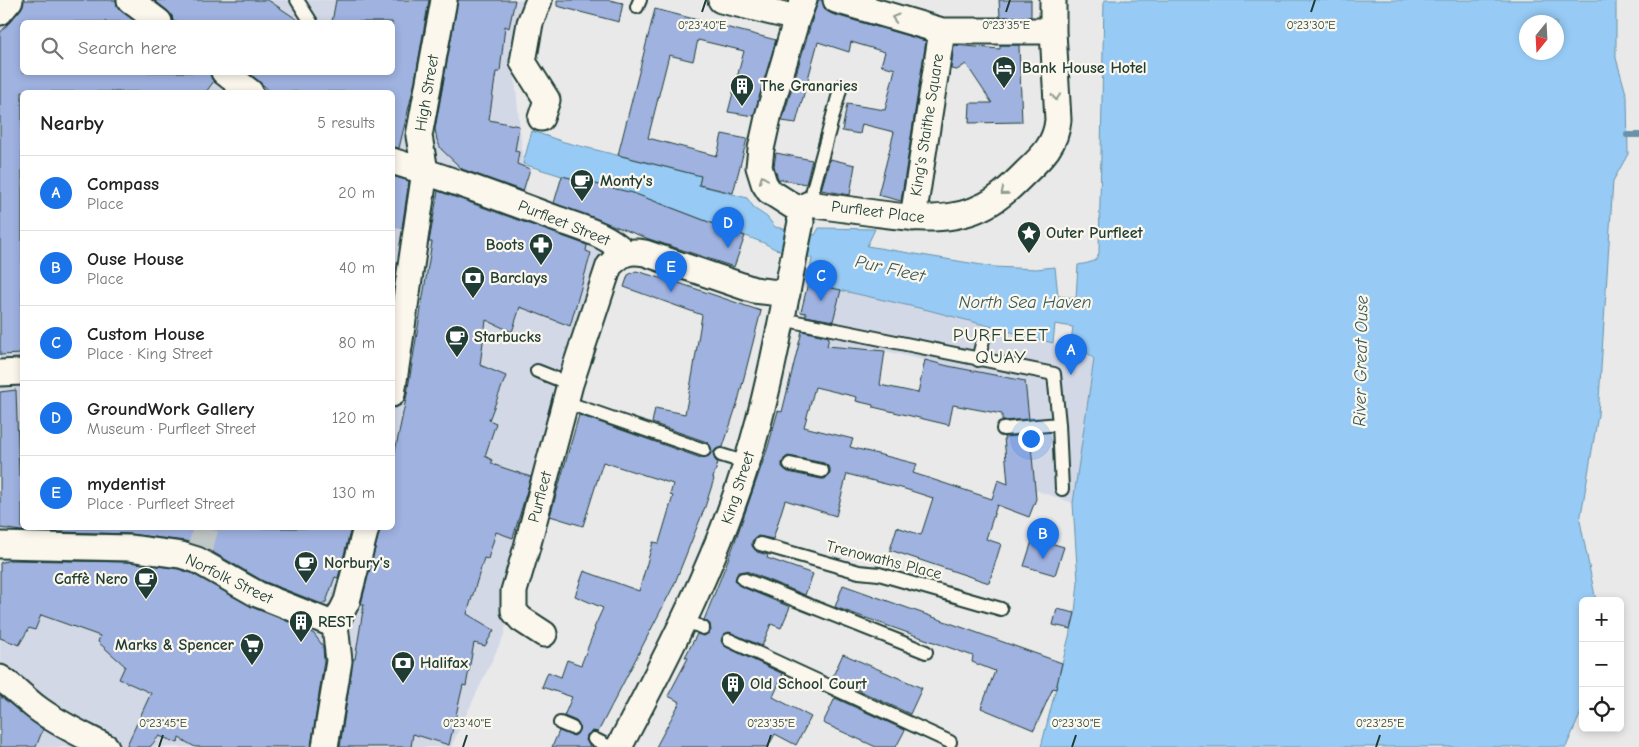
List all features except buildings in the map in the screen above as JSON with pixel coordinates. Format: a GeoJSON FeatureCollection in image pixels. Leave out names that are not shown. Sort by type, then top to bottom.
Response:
{"type":"FeatureCollection","features":[{"type":"Feature","properties":{"kind":"street"},"geometry":{"type":"LineString","coordinates":[[0,12],[10,0]]}},
{"type":"Feature","properties":{"kind":"street"},"geometry":{"type":"LineString","coordinates":[[130,0],[156,20]]}},
{"type":"Feature","properties":{"kind":"street","name":"High Street"},"geometry":{"type":"LineString","coordinates":[[395,374],[425,171],[419,136],[444,0]]}},
{"type":"Feature","properties":{"kind":"street"},"geometry":{"type":"LineString","coordinates":[[539,0],[530,23],[523,62],[549,107]]}},
{"type":"Feature","properties":{"kind":"street"},"geometry":{"type":"LineString","coordinates":[[721,0],[801,9]]}},
{"type":"Feature","properties":{"kind":"street"},"geometry":{"type":"LineString","coordinates":[[836,0],[942,31],[1053,31]]}},
{"type":"Feature","properties":{"kind":"street","name":"Purfleet Place"},"geometry":{"type":"LineString","coordinates":[[801,9],[769,113],[761,148],[759,167],[764,183],[769,191],[803,212],[912,218],[950,217],[986,205],[1007,190],[1040,159],[1051,145],[1057,133],[1053,0]]}},
{"type":"Feature","properties":{"kind":"street","name":"King's Staithe Square"},"geometry":{"type":"LineString","coordinates":[[912,218],[942,31]]}},
{"type":"Feature","properties":{"kind":"street"},"geometry":{"type":"LineString","coordinates":[[228,75],[247,90]]}},
{"type":"Feature","properties":{"kind":"street","name":"Purfleet Street"},"geometry":{"type":"LineString","coordinates":[[395,162],[425,171],[598,235],[616,243],[625,253],[633,251],[645,253],[754,290],[788,286]]}},
{"type":"Feature","properties":{"kind":"street","name":"King Street"},"geometry":{"type":"LineString","coordinates":[[619,747],[694,624],[712,568],[730,534],[754,458],[803,212]]}},
{"type":"Feature","properties":{"kind":"street","name":"Purfleet"},"geometry":{"type":"LineString","coordinates":[[544,634],[505,612],[528,547],[568,393],[609,266],[625,253]]}},
{"type":"Feature","properties":{"kind":"street"},"geometry":{"type":"LineString","coordinates":[[0,373],[20,372]]}},
{"type":"Feature","properties":{"kind":"street"},"geometry":{"type":"LineString","coordinates":[[326,747],[340,661],[335,625],[347,601],[365,530]]}},
{"type":"Feature","properties":{"kind":"street","name":"Norfolk Street"},"geometry":{"type":"LineString","coordinates":[[0,545],[130,548],[198,556],[257,594],[335,625]]}},
{"type":"Feature","properties":{"kind":"street"},"geometry":{"type":"LineString","coordinates":[[0,678],[38,709],[74,731],[106,747]]}},
{"type":"Feature","properties":{"kind":"lane"},"geometry":{"type":"LineString","coordinates":[[298,0],[310,20]]}},
{"type":"Feature","properties":{"kind":"lane"},"geometry":{"type":"LineString","coordinates":[[803,212],[841,86]]}},
{"type":"Feature","properties":{"kind":"lane"},"geometry":{"type":"LineString","coordinates":[[782,320],[1054,374],[1059,424],[1062,489]]}},
{"type":"Feature","properties":{"kind":"lane"},"geometry":{"type":"LineString","coordinates":[[978,360],[984,336]]}},
{"type":"Feature","properties":{"kind":"lane"},"geometry":{"type":"LineString","coordinates":[[537,371],[568,393],[704,450]]}},
{"type":"Feature","properties":{"kind":"lane"},"geometry":{"type":"LineString","coordinates":[[1003,429],[1059,424]]}},
{"type":"Feature","properties":{"kind":"lane"},"geometry":{"type":"LineString","coordinates":[[721,455],[754,458]]}},
{"type":"Feature","properties":{"kind":"lane"},"geometry":{"type":"LineString","coordinates":[[790,464],[822,471]]}},
{"type":"Feature","properties":{"kind":"lane","name":"Trenowaths Place"},"geometry":{"type":"LineString","coordinates":[[760,544],[860,572],[878,574],[1001,609]]}},
{"type":"Feature","properties":{"kind":"lane"},"geometry":{"type":"LineString","coordinates":[[743,579],[926,652]]}},
{"type":"Feature","properties":{"kind":"lane"},"geometry":{"type":"LineString","coordinates":[[729,640],[950,742]]}},
{"type":"Feature","properties":{"kind":"lane"},"geometry":{"type":"LineString","coordinates":[[594,739],[610,747]]}},
{"type":"Feature","properties":{"kind":"shaded area"},"geometry":{"type":"Polygon","coordinates":[[[0,0],[548,0],[515,78],[527,201],[604,245],[605,259],[525,537],[504,635],[451,747],[0,747],[0,0]]]}},
{"type":"Feature","properties":{"kind":"shaded area","name":"PURFLEET QUAY"},"geometry":{"type":"Polygon","coordinates":[[[841,290],[928,310],[1053,343],[1092,356],[1094,359],[1073,503],[1035,490],[1025,381],[885,351],[838,347],[800,338],[801,312],[833,319],[841,290]]]}},
{"type":"Feature","properties":{"kind":"water"},"geometry":{"type":"Polygon","coordinates":[[[1104,0],[1616,0],[1616,58],[1627,97],[1628,154],[1613,181],[1598,415],[1580,521],[1595,597],[1579,597],[1579,717],[1566,747],[1041,747],[1075,613],[1078,582],[1073,503],[1094,359],[1089,354],[1070,349],[1073,327],[1055,324],[1053,343],[928,310],[808,283],[812,258],[775,249],[764,243],[633,193],[562,176],[523,164],[532,131],[564,142],[701,176],[699,185],[747,198],[755,209],[767,217],[775,227],[815,235],[819,228],[875,229],[867,246],[994,267],[1036,269],[1055,267],[1058,296],[1076,298],[1078,265],[1094,261],[1098,256],[1104,0]]]}},
{"type":"Feature","properties":{"kind":"waterway"},"geometry":{"type":"LineString","coordinates":[[1627,135],[1639,135]]}},
{"type":"Feature","properties":{"kind":"tunnel"},"geometry":{"type":"LineString","coordinates":[[199,552],[205,530]]}},
{"type":"Feature","properties":{"kind":"place","name":"Bank House Hotel"},"geometry":{"type":"Point","coordinates":[1004,89]}},
{"type":"Feature","properties":{"kind":"place","name":"The Granaries"},"geometry":{"type":"Point","coordinates":[742,107]}},
{"type":"Feature","properties":{"kind":"place","name":"Monty's"},"geometry":{"type":"Point","coordinates":[582,202]}},
{"type":"Feature","properties":{"kind":"place","name":"GroundWork Gallery"},"geometry":{"type":"Point","coordinates":[728,248]}},
{"type":"Feature","properties":{"kind":"place","name":"Outer Purfleet"},"geometry":{"type":"Point","coordinates":[1029,254]}},
{"type":"Feature","properties":{"kind":"place","name":"Boots"},"geometry":{"type":"Point","coordinates":[541,266]}},
{"type":"Feature","properties":{"kind":"place","name":"mydentist"},"geometry":{"type":"Point","coordinates":[671,292]}},
{"type":"Feature","properties":{"kind":"place","name":"Barclays"},"geometry":{"type":"Point","coordinates":[473,299]}},
{"type":"Feature","properties":{"kind":"place","name":"Custom House"},"geometry":{"type":"Point","coordinates":[821,301]}},
{"type":"Feature","properties":{"kind":"place","name":"Starbucks"},"geometry":{"type":"Point","coordinates":[457,358]}},
{"type":"Feature","properties":{"kind":"place","name":"Compass"},"geometry":{"type":"Point","coordinates":[1071,375]}},
{"type":"Feature","properties":{"kind":"place","name":"Ouse House"},"geometry":{"type":"Point","coordinates":[1043,559]}},
{"type":"Feature","properties":{"kind":"place","name":"Norbury's"},"geometry":{"type":"Point","coordinates":[306,584]}},
{"type":"Feature","properties":{"kind":"place","name":"Caffè Nero"},"geometry":{"type":"Point","coordinates":[146,600]}},
{"type":"Feature","properties":{"kind":"place","name":"REST"},"geometry":{"type":"Point","coordinates":[301,643]}},
{"type":"Feature","properties":{"kind":"place","name":"Marks & Spencer"},"geometry":{"type":"Point","coordinates":[252,666]}},
{"type":"Feature","properties":{"kind":"place","name":"Halifax"},"geometry":{"type":"Point","coordinates":[403,684]}},
{"type":"Feature","properties":{"kind":"place","name":"Old School Court"},"geometry":{"type":"Point","coordinates":[733,705]}},
{"type":"Feature","properties":{"kind":"district","name":"PURFLEET QUAY"},"geometry":{"type":"Point","coordinates":[1001,346]}},
{"type":"Feature","properties":{"kind":"water label","name":"Pur Fleet"},"geometry":{"type":"Point","coordinates":[890,269]}},
{"type":"Feature","properties":{"kind":"water label","name":"North Sea Haven"},"geometry":{"type":"Point","coordinates":[1025,302]}},
{"type":"Feature","properties":{"kind":"water label","name":"River Great Ouse"},"geometry":{"type":"Point","coordinates":[1361,361]}}]}
